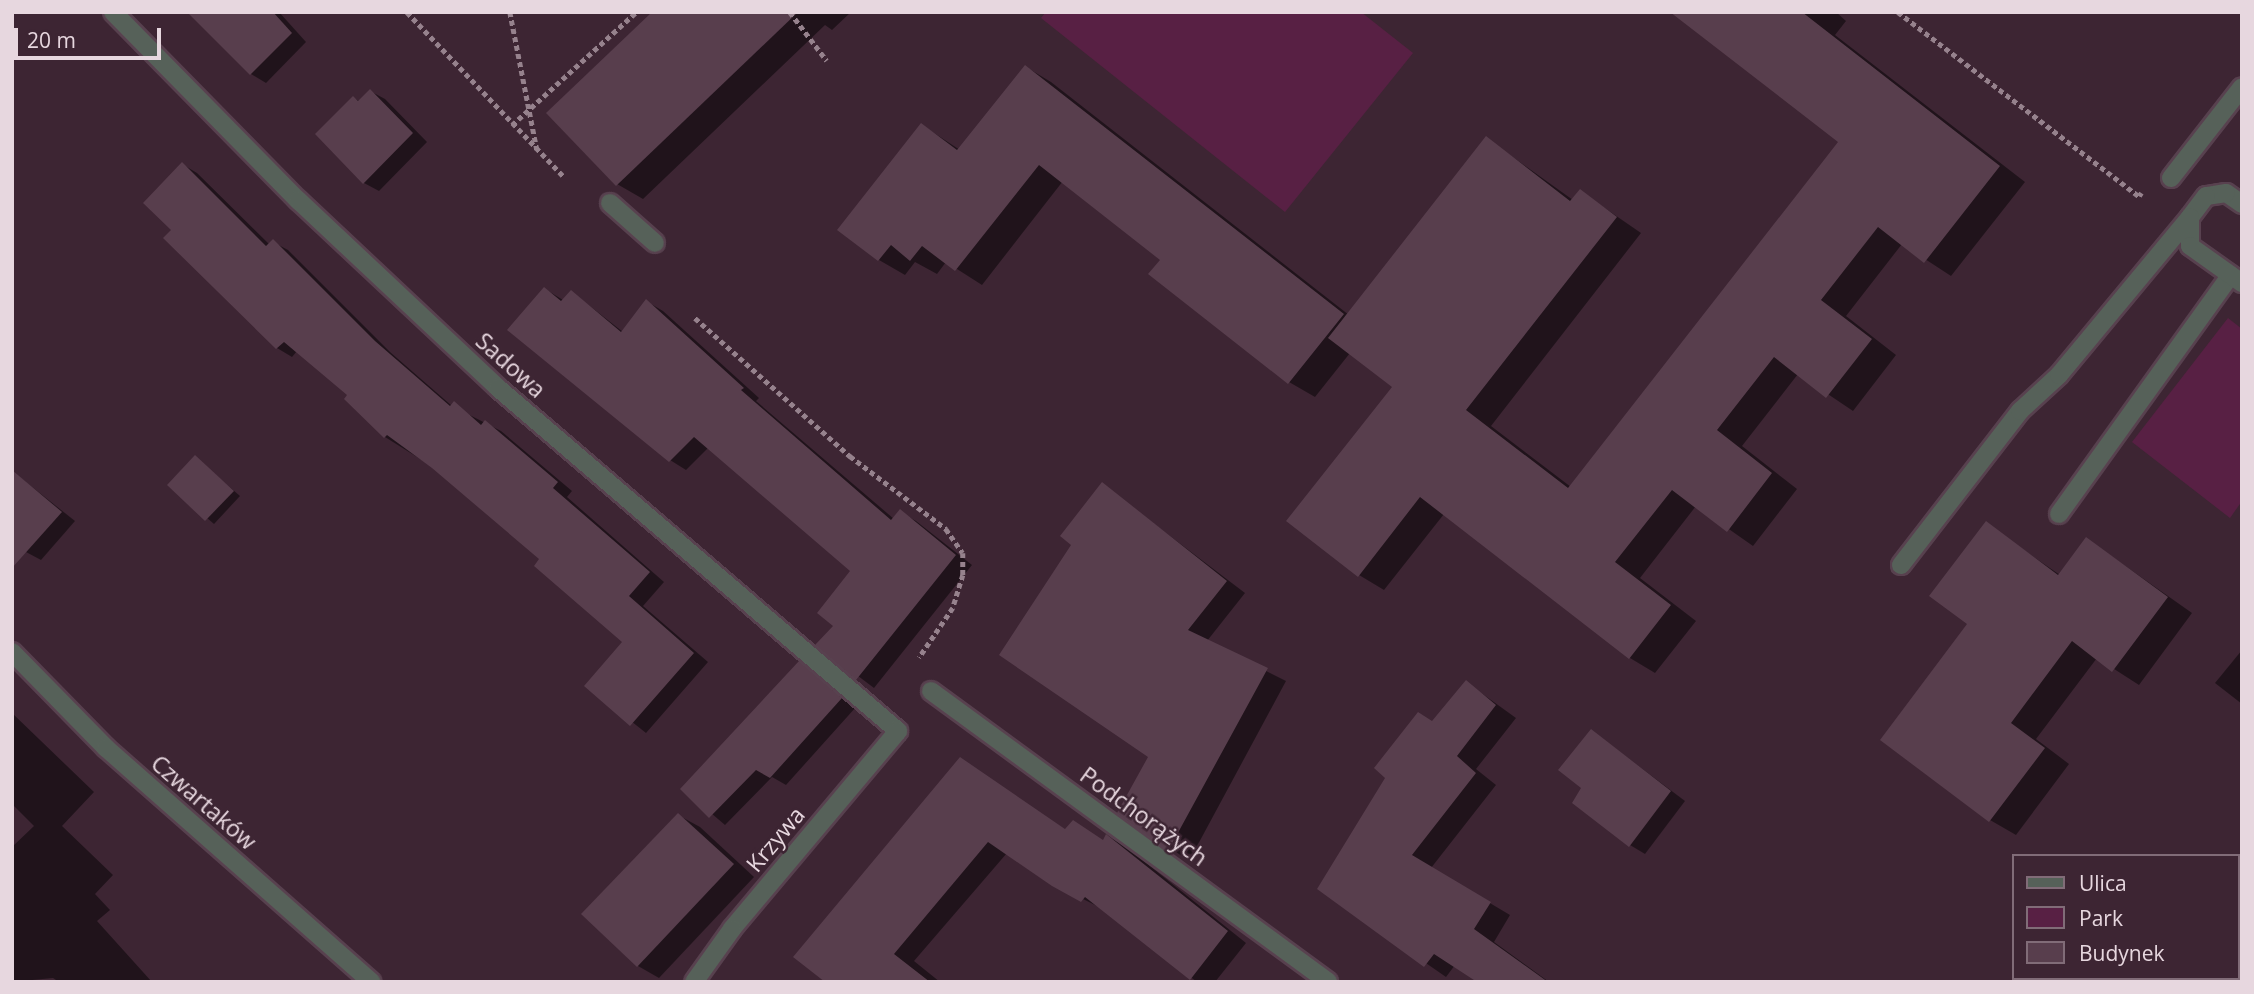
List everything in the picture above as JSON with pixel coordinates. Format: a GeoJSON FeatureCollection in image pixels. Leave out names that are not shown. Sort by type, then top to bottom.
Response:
{"type":"FeatureCollection","features":[{"type":"Feature","properties":{"kind":"street","name":"Sadowa"},"geometry":{"type":"LineString","coordinates":[[113,12],[298,200],[498,388],[898,731]]}},
{"type":"Feature","properties":{"kind":"street"},"geometry":{"type":"LineString","coordinates":[[2171,178],[2242,87]]}},
{"type":"Feature","properties":{"kind":"street"},"geometry":{"type":"LineString","coordinates":[[1901,565],[2020,411],[2059,375],[2206,196],[2226,193],[2242,204]]}},
{"type":"Feature","properties":{"kind":"street"},"geometry":{"type":"LineString","coordinates":[[610,203],[655,243]]}},
{"type":"Feature","properties":{"kind":"street"},"geometry":{"type":"LineString","coordinates":[[2059,514],[2236,279],[2190,246],[2190,216]]}},
{"type":"Feature","properties":{"kind":"street","name":"Czwartaków"},"geometry":{"type":"LineString","coordinates":[[12,652],[106,748],[371,982]]}},
{"type":"Feature","properties":{"kind":"street","name":"Podchorążych"},"geometry":{"type":"LineString","coordinates":[[931,691],[1328,982]]}},
{"type":"Feature","properties":{"kind":"street","name":"Krzywa"},"geometry":{"type":"LineString","coordinates":[[694,982],[898,731]]}},
{"type":"Feature","properties":{"kind":"path"},"geometry":{"type":"LineString","coordinates":[[407,12],[512,125],[565,177]]}},
{"type":"Feature","properties":{"kind":"path"},"geometry":{"type":"LineString","coordinates":[[510,12],[537,150]]}},
{"type":"Feature","properties":{"kind":"path"},"geometry":{"type":"LineString","coordinates":[[512,125],[636,12]]}},
{"type":"Feature","properties":{"kind":"path"},"geometry":{"type":"LineString","coordinates":[[790,12],[827,61]]}},
{"type":"Feature","properties":{"kind":"path"},"geometry":{"type":"LineString","coordinates":[[1898,12],[2139,196],[2146,187]]}},
{"type":"Feature","properties":{"kind":"path"},"geometry":{"type":"LineString","coordinates":[[695,318],[850,456],[946,529],[963,553],[963,575],[953,608],[915,664]]}},
{"type":"Feature","properties":{"kind":"green space"},"geometry":{"type":"Polygon","coordinates":[[[1046,12],[1361,12],[1413,53],[1285,212],[1041,18],[1046,12]]]}},
{"type":"Feature","properties":{"kind":"green space"},"geometry":{"type":"Polygon","coordinates":[[[2228,318],[2242,329],[2242,501],[2230,518],[2132,442],[2228,318]]]}},
{"type":"Feature","properties":{"kind":"building"},"geometry":{"type":"Polygon","coordinates":[[[187,12],[273,12],[292,33],[250,75],[187,12]]]}},
{"type":"Feature","properties":{"kind":"building"},"geometry":{"type":"Polygon","coordinates":[[[652,12],[798,12],[616,186],[546,113],[652,12]]]}},
{"type":"Feature","properties":{"kind":"building"},"geometry":{"type":"Polygon","coordinates":[[[1670,12],[1802,12],[2000,166],[1924,263],[1878,227],[1821,300],[1872,339],[1826,398],[1774,357],[1717,430],[1772,473],[1727,532],[1672,490],[1615,562],[1671,605],[1629,659],[1420,497],[1358,577],[1286,521],[1392,387],[1328,338],[1486,136],[1570,201],[1580,189],[1617,217],[1466,410],[1568,488],[1838,142],[1670,12]]]}},
{"type":"Feature","properties":{"kind":"building"},"geometry":{"type":"Polygon","coordinates":[[[1025,65],[1344,314],[1288,384],[1148,274],[1160,260],[1039,165],[955,271],[922,246],[910,261],[891,245],[878,261],[837,230],[921,123],[957,150],[1025,65]]]}},
{"type":"Feature","properties":{"kind":"building"},"geometry":{"type":"Polygon","coordinates":[[[370,89],[413,133],[363,184],[315,134],[353,96],[358,101],[370,89]]]}},
{"type":"Feature","properties":{"kind":"building"},"geometry":{"type":"Polygon","coordinates":[[[182,162],[266,246],[273,239],[375,341],[450,406],[454,401],[481,425],[485,420],[558,482],[553,488],[650,572],[629,596],[694,653],[630,726],[584,686],[622,642],[534,566],[539,559],[432,468],[387,435],[384,438],[344,399],[347,395],[284,342],[276,349],[163,238],[171,230],[143,203],[182,162]]]}},
{"type":"Feature","properties":{"kind":"building"},"geometry":{"type":"Polygon","coordinates":[[[544,287],[561,301],[571,290],[621,332],[646,299],[744,388],[741,390],[891,520],[900,509],[956,555],[856,680],[815,645],[833,626],[817,613],[850,571],[694,437],[669,462],[507,330],[544,287]]]}},
{"type":"Feature","properties":{"kind":"building"},"geometry":{"type":"Polygon","coordinates":[[[195,455],[234,491],[205,521],[167,485],[195,455]]]}},
{"type":"Feature","properties":{"kind":"building"},"geometry":{"type":"Polygon","coordinates":[[[12,470],[62,512],[12,568],[12,470]]]}},
{"type":"Feature","properties":{"kind":"building"},"geometry":{"type":"Polygon","coordinates":[[[1102,482],[1227,581],[1188,630],[1268,668],[1168,851],[1117,813],[1148,757],[999,655],[1071,545],[1060,536],[1102,482]]]}},
{"type":"Feature","properties":{"kind":"building"},"geometry":{"type":"Polygon","coordinates":[[[1986,521],[2058,575],[2086,537],[2168,597],[2112,672],[2072,641],[2011,723],[2045,748],[1989,822],[1880,740],[1967,624],[1929,596],[1986,521]]]}},
{"type":"Feature","properties":{"kind":"building"},"geometry":{"type":"Polygon","coordinates":[[[799,661],[842,698],[770,778],[756,770],[709,818],[680,789],[799,661]]]}},
{"type":"Feature","properties":{"kind":"building"},"geometry":{"type":"Polygon","coordinates":[[[1466,680],[1496,705],[1457,756],[1476,773],[1412,855],[1491,902],[1474,929],[1548,982],[1477,982],[1434,954],[1424,967],[1317,889],[1385,778],[1374,768],[1418,712],[1432,721],[1466,680]]]}},
{"type":"Feature","properties":{"kind":"building"},"geometry":{"type":"Polygon","coordinates":[[[1591,729],[1671,791],[1629,847],[1572,803],[1581,788],[1558,770],[1591,729]]]}},
{"type":"Feature","properties":{"kind":"building"},"geometry":{"type":"Polygon","coordinates":[[[960,757],[1065,829],[1073,820],[1103,840],[1106,834],[1228,931],[1190,980],[1085,897],[1081,902],[1052,886],[988,842],[894,954],[930,982],[825,982],[793,957],[960,757]]]}},
{"type":"Feature","properties":{"kind":"building"},"geometry":{"type":"Polygon","coordinates":[[[678,813],[734,864],[637,967],[581,914],[678,813]]]}}]}
